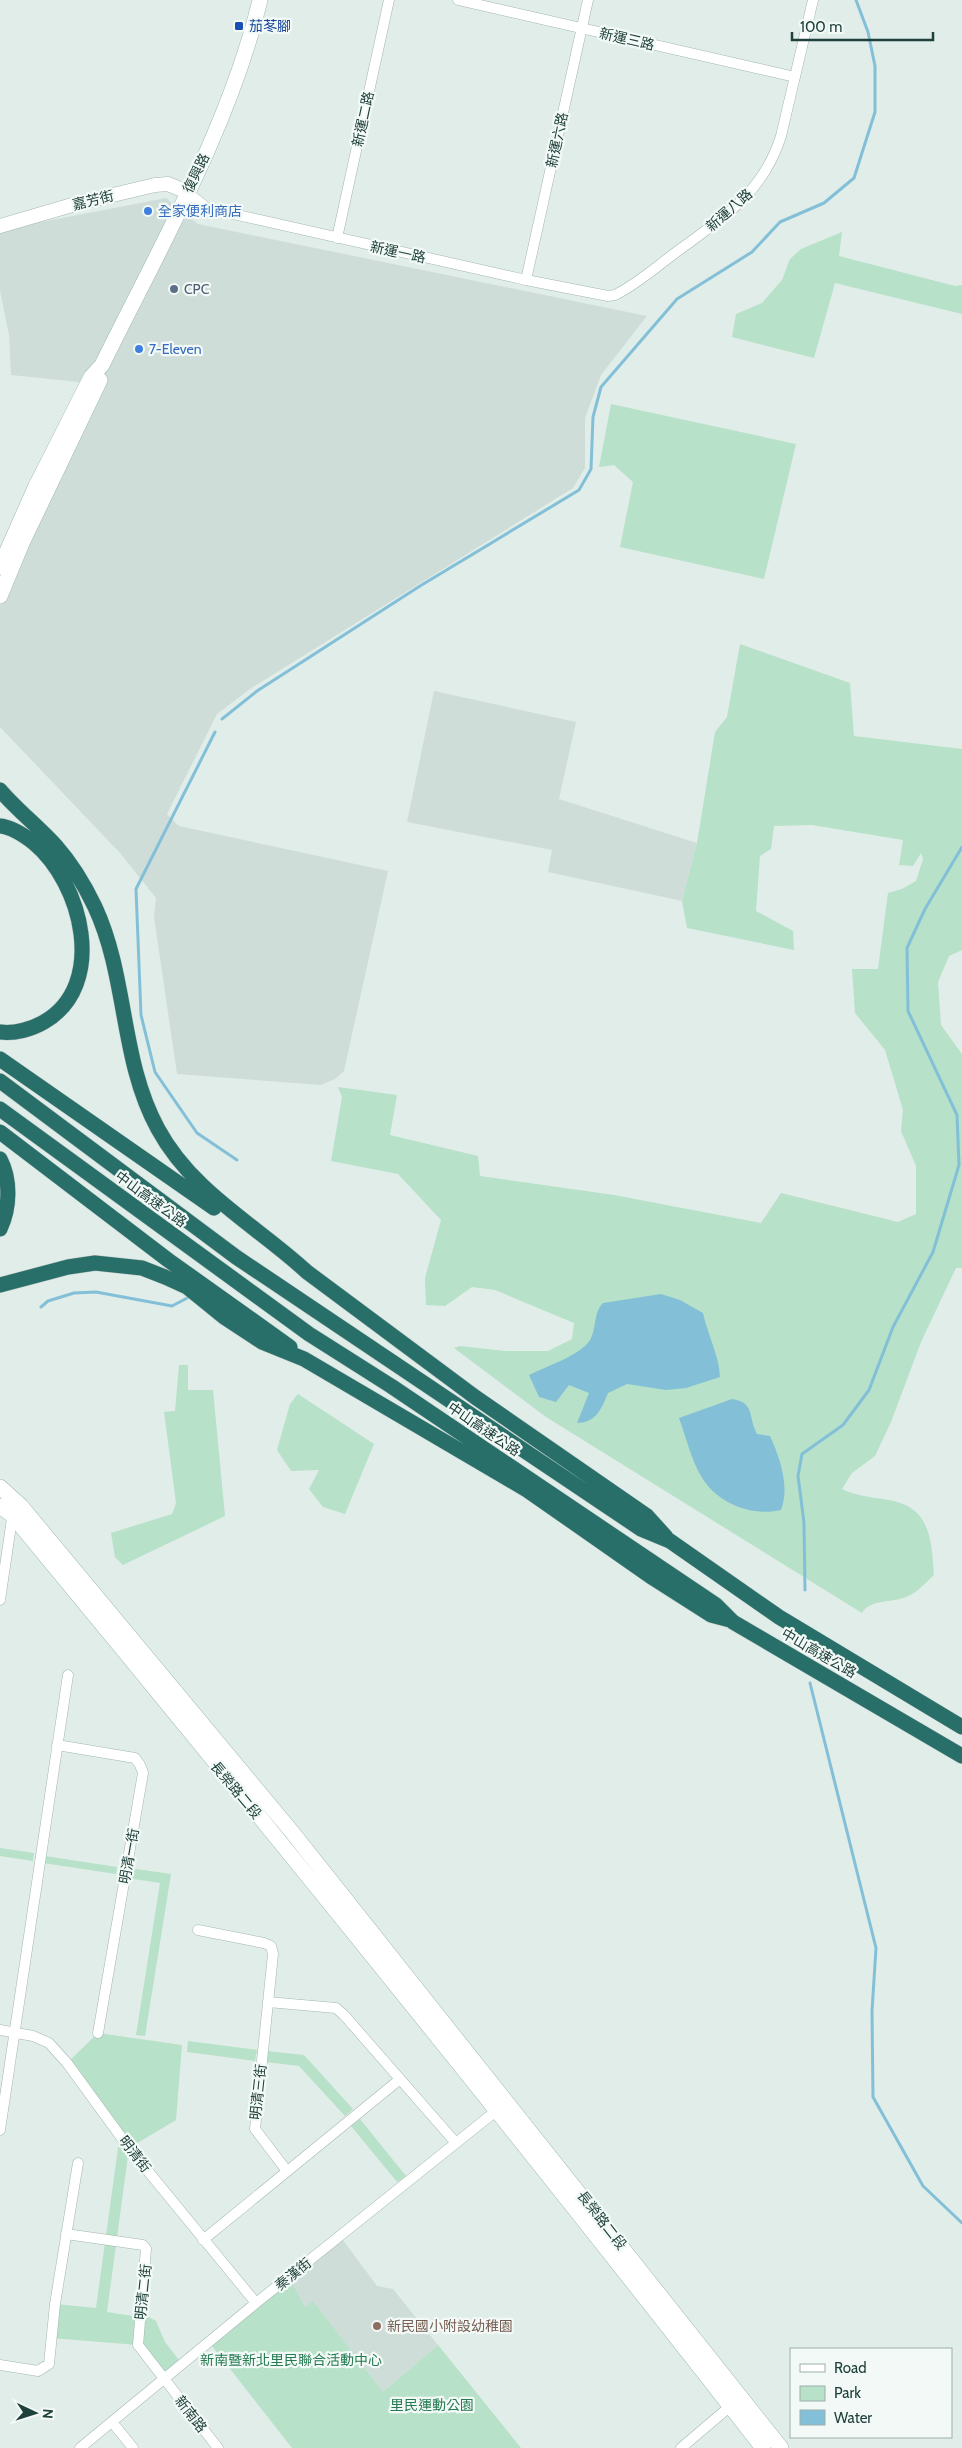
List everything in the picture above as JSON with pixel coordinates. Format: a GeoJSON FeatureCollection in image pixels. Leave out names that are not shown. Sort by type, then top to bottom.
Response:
{"type":"FeatureCollection","features":[{"type":"Feature","properties":{"kind":"highway"},"geometry":{"type":"LineString","coordinates":[[0,790],[57,847],[78,876],[95,907],[112,958],[137,1078],[158,1130],[194,1178],[221,1204],[307,1272],[475,1397],[647,1516],[670,1541]]}},
{"type":"Feature","properties":{"kind":"highway"},"geometry":{"type":"LineString","coordinates":[[0,826],[25,837],[44,852],[58,870],[71,894],[79,922],[83,950],[80,973],[71,996],[56,1015],[33,1029],[0,1032]]}},
{"type":"Feature","properties":{"kind":"highway"},"geometry":{"type":"LineString","coordinates":[[0,1058],[163,1170],[291,1265],[307,1272]]}},
{"type":"Feature","properties":{"kind":"highway","name":"中山高速公路"},"geometry":{"type":"LineString","coordinates":[[0,1081],[236,1257],[641,1529],[670,1541],[779,1617],[962,1726]]}},
{"type":"Feature","properties":{"kind":"highway","name":"中山高速公路"},"geometry":{"type":"LineString","coordinates":[[0,1109],[309,1334],[577,1510],[716,1605],[733,1622],[962,1756]]}},
{"type":"Feature","properties":{"kind":"highway"},"geometry":{"type":"LineString","coordinates":[[0,1132],[62,1181],[304,1359]]}},
{"type":"Feature","properties":{"kind":"highway"},"geometry":{"type":"LineString","coordinates":[[0,1159],[7,1181],[8,1202],[0,1229]]}},
{"type":"Feature","properties":{"kind":"highway"},"geometry":{"type":"LineString","coordinates":[[0,1285],[68,1267],[96,1263],[142,1268],[187,1287],[224,1317],[262,1342],[304,1359],[527,1490],[653,1578],[711,1615],[733,1622]]}},
{"type":"Feature","properties":{"kind":"main road","name":"復興路"},"geometry":{"type":"LineString","coordinates":[[0,567],[52,454],[91,376],[102,365],[218,126],[249,39],[260,0]]}},
{"type":"Feature","properties":{"kind":"main road","name":"復興路"},"geometry":{"type":"LineString","coordinates":[[0,596],[22,543],[100,382],[102,365]]}},
{"type":"Feature","properties":{"kind":"main road","name":"長榮路二段"},"geometry":{"type":"LineString","coordinates":[[0,1488],[14,1500],[92,1602],[171,1699],[307,1877],[415,1997]]}},
{"type":"Feature","properties":{"kind":"main road","name":"長榮路二段"},"geometry":{"type":"LineString","coordinates":[[6,1511],[92,1602]]}},
{"type":"Feature","properties":{"kind":"main road","name":"長榮路二段"},"geometry":{"type":"LineString","coordinates":[[171,1699],[319,1865],[415,1997],[502,2106],[578,2210],[736,2402],[781,2448]]}},
{"type":"Feature","properties":{"kind":"main road"},"geometry":{"type":"LineString","coordinates":[[307,1877],[319,1865]]}},
{"type":"Feature","properties":{"kind":"main road","name":"長榮路二段"},"geometry":{"type":"LineString","coordinates":[[736,2402],[763,2448]]}},
{"type":"Feature","properties":{"kind":"street","name":"新運二路"},"geometry":{"type":"LineString","coordinates":[[337,238],[389,0]]}},
{"type":"Feature","properties":{"kind":"street","name":"新運三路"},"geometry":{"type":"LineString","coordinates":[[458,0],[489,4],[581,28],[796,77]]}},
{"type":"Feature","properties":{"kind":"street","name":"新運六路"},"geometry":{"type":"LineString","coordinates":[[526,280],[588,0]]}},
{"type":"Feature","properties":{"kind":"street","name":"新運八路"},"geometry":{"type":"LineString","coordinates":[[616,295],[730,213],[753,190],[777,151],[813,0]]}},
{"type":"Feature","properties":{"kind":"street","name":"嘉芳街"},"geometry":{"type":"LineString","coordinates":[[0,226],[79,203],[156,185],[168,184],[187,192]]}},
{"type":"Feature","properties":{"kind":"street","name":"新運一路"},"geometry":{"type":"LineString","coordinates":[[187,192],[207,208],[526,280],[608,296],[616,295]]}},
{"type":"Feature","properties":{"kind":"street"},"geometry":{"type":"LineString","coordinates":[[0,1600],[6,1511],[14,1500]]}},
{"type":"Feature","properties":{"kind":"street"},"geometry":{"type":"LineString","coordinates":[[0,2130],[68,1675]]}},
{"type":"Feature","properties":{"kind":"street","name":"明清一街"},"geometry":{"type":"LineString","coordinates":[[57,1745],[135,1758],[143,1773],[98,2032]]}},
{"type":"Feature","properties":{"kind":"street","name":"明清三街"},"geometry":{"type":"LineString","coordinates":[[198,1930],[264,1942],[271,1946],[274,1954],[255,2130],[287,2171]]}},
{"type":"Feature","properties":{"kind":"street"},"geometry":{"type":"LineString","coordinates":[[268,2002],[336,2008],[456,2143]]}},
{"type":"Feature","properties":{"kind":"street","name":"明清街"},"geometry":{"type":"LineString","coordinates":[[0,2030],[33,2036],[49,2043],[67,2063],[129,2148],[256,2303]]}},
{"type":"Feature","properties":{"kind":"street"},"geometry":{"type":"LineString","coordinates":[[203,2240],[399,2080]]}},
{"type":"Feature","properties":{"kind":"street","name":"秦漢街"},"geometry":{"type":"LineString","coordinates":[[80,2448],[256,2303],[502,2106]]}},
{"type":"Feature","properties":{"kind":"street"},"geometry":{"type":"LineString","coordinates":[[0,2365],[38,2371],[49,2364],[66,2234],[78,2163]]}},
{"type":"Feature","properties":{"kind":"street","name":"明清二街"},"geometry":{"type":"LineString","coordinates":[[66,2234],[143,2245],[146,2249],[138,2345],[164,2380]]}},
{"type":"Feature","properties":{"kind":"street","name":"新南路"},"geometry":{"type":"LineString","coordinates":[[164,2380],[218,2448]]}},
{"type":"Feature","properties":{"kind":"street"},"geometry":{"type":"LineString","coordinates":[[681,2448],[736,2402]]}},
{"type":"Feature","properties":{"kind":"street"},"geometry":{"type":"LineString","coordinates":[[112,2422],[133,2448]]}},
{"type":"Feature","properties":{"kind":"shaded area"},"geometry":{"type":"Polygon","coordinates":[[[166,198],[198,224],[647,316],[601,375],[585,418],[585,468],[573,488],[250,689],[217,714],[167,814],[179,826],[388,871],[344,1071],[335,1079],[321,1085],[177,1074],[154,917],[156,898],[120,853],[0,727],[0,579],[88,383],[11,375],[9,335],[0,291],[0,230],[166,198]]]}},
{"type":"Feature","properties":{"kind":"shaded area"},"geometry":{"type":"Polygon","coordinates":[[[434,691],[576,722],[559,799],[697,843],[682,901],[548,872],[552,850],[407,822],[434,691]]]}},
{"type":"Feature","properties":{"kind":"shaded area","name":"新民國小附設幼稚園"},"geometry":{"type":"Polygon","coordinates":[[[340,2236],[377,2286],[393,2289],[438,2345],[383,2392],[313,2302],[305,2307],[289,2277],[340,2236]]]}},
{"type":"Feature","properties":{"kind":"green space"},"geometry":{"type":"Polygon","coordinates":[[[842,232],[839,256],[955,286],[962,285],[962,314],[835,283],[814,358],[732,337],[736,314],[762,303],[782,280],[790,259],[801,249],[842,232]]]}},
{"type":"Feature","properties":{"kind":"green space"},"geometry":{"type":"Polygon","coordinates":[[[611,404],[796,444],[764,579],[620,547],[633,482],[614,465],[599,467],[611,404]]]}},
{"type":"Feature","properties":{"kind":"green space"},"geometry":{"type":"Polygon","coordinates":[[[740,644],[850,683],[854,736],[962,749],[962,950],[949,956],[938,982],[941,1025],[962,1054],[962,1268],[956,1268],[921,1342],[891,1422],[875,1456],[852,1473],[842,1489],[858,1495],[896,1502],[913,1509],[920,1516],[929,1534],[934,1575],[914,1593],[900,1599],[870,1605],[862,1613],[546,1417],[454,1348],[460,1346],[505,1351],[548,1351],[572,1339],[574,1323],[495,1290],[472,1287],[445,1306],[426,1305],[425,1278],[441,1220],[398,1174],[331,1161],[342,1097],[338,1087],[397,1095],[390,1135],[478,1156],[480,1176],[614,1195],[761,1223],[781,1193],[898,1222],[916,1214],[916,1166],[901,1131],[903,1110],[885,1050],[855,1013],[852,969],[878,969],[888,893],[902,889],[916,881],[923,859],[921,853],[913,866],[899,865],[903,840],[812,825],[774,826],[771,849],[760,856],[756,911],[793,931],[794,950],[687,928],[682,901],[697,843],[715,732],[727,717],[740,644]]]}},
{"type":"Feature","properties":{"kind":"green space"},"geometry":{"type":"Polygon","coordinates":[[[179,1365],[188,1365],[188,1390],[213,1390],[225,1516],[123,1565],[115,1557],[111,1533],[172,1514],[176,1503],[164,1412],[175,1411],[179,1365]]]}},
{"type":"Feature","properties":{"kind":"green space"},"geometry":{"type":"Polygon","coordinates":[[[298,1394],[374,1444],[345,1514],[323,1507],[309,1489],[319,1470],[291,1471],[277,1450],[290,1404],[298,1394]]]}},
{"type":"Feature","properties":{"kind":"green space"},"geometry":{"type":"Polygon","coordinates":[[[0,1848],[34,1853],[33,1861],[0,1856],[0,1848]]]}},
{"type":"Feature","properties":{"kind":"green space"},"geometry":{"type":"Polygon","coordinates":[[[45,1856],[117,1867],[116,1874],[43,1863],[45,1856]]]}},
{"type":"Feature","properties":{"kind":"green space"},"geometry":{"type":"Polygon","coordinates":[[[129,1868],[171,1874],[145,2036],[136,2035],[160,1883],[127,1878],[129,1868]]]}},
{"type":"Feature","properties":{"kind":"green space"},"geometry":{"type":"Polygon","coordinates":[[[98,2033],[182,2045],[176,2120],[129,2148],[107,2312],[139,2317],[140,2312],[156,2321],[165,2342],[182,2364],[164,2380],[138,2345],[51,2338],[55,2304],[96,2308],[120,2134],[67,2063],[98,2033]]]}},
{"type":"Feature","properties":{"kind":"green space"},"geometry":{"type":"Polygon","coordinates":[[[188,2041],[257,2050],[255,2061],[187,2052],[188,2041]]]}},
{"type":"Feature","properties":{"kind":"green space"},"geometry":{"type":"Polygon","coordinates":[[[266,2051],[304,2055],[353,2109],[345,2116],[299,2066],[265,2062],[266,2051]]]}},
{"type":"Feature","properties":{"kind":"green space"},"geometry":{"type":"Polygon","coordinates":[[[360,2119],[406,2176],[397,2182],[351,2126],[360,2119]]]}},
{"type":"Feature","properties":{"kind":"green space"},"geometry":{"type":"Polygon","coordinates":[[[289,2277],[305,2307],[313,2301],[383,2392],[438,2345],[521,2448],[292,2448],[209,2342],[289,2277]]]}},
{"type":"Feature","properties":{"kind":"water"},"geometry":{"type":"Polygon","coordinates":[[[661,1294],[680,1300],[703,1313],[718,1361],[720,1377],[686,1388],[666,1390],[627,1384],[608,1393],[594,1417],[577,1423],[589,1393],[569,1385],[556,1402],[539,1397],[529,1375],[579,1351],[590,1340],[598,1311],[603,1303],[661,1294]]]}},
{"type":"Feature","properties":{"kind":"water"},"geometry":{"type":"Polygon","coordinates":[[[732,1399],[744,1403],[748,1407],[757,1434],[770,1436],[783,1473],[784,1501],[781,1510],[770,1512],[758,1511],[736,1506],[725,1500],[708,1486],[694,1462],[679,1418],[732,1399]]]}},
{"type":"Feature","properties":{"kind":"waterway"},"geometry":{"type":"LineString","coordinates":[[222,719],[257,691],[420,586],[579,490],[591,469],[593,417],[601,387],[677,299],[752,252],[780,222],[824,203],[854,178],[875,112],[875,66],[868,32],[856,0]]}},
{"type":"Feature","properties":{"kind":"waterway"},"geometry":{"type":"LineString","coordinates":[[215,732],[136,889],[141,1015],[155,1072],[197,1133],[237,1160]]}},
{"type":"Feature","properties":{"kind":"waterway"},"geometry":{"type":"LineString","coordinates":[[805,1590],[804,1523],[798,1476],[802,1454],[843,1425],[869,1390],[893,1327],[933,1252],[959,1165],[957,1115],[908,1011],[907,948],[925,909],[962,847]]}},
{"type":"Feature","properties":{"kind":"waterway"},"geometry":{"type":"LineString","coordinates":[[41,1307],[48,1301],[74,1293],[96,1292],[172,1306],[191,1296]]}},
{"type":"Feature","properties":{"kind":"waterway"},"geometry":{"type":"LineString","coordinates":[[810,1683],[876,1948],[872,2011],[873,2097],[923,2186],[962,2223]]}},
{"type":"Feature","properties":{"kind":"place","name":"茄苳腳"},"geometry":{"type":"Point","coordinates":[239,26]}},
{"type":"Feature","properties":{"kind":"place","name":"全家便利商店"},"geometry":{"type":"Point","coordinates":[148,211]}},
{"type":"Feature","properties":{"kind":"place","name":"CPC"},"geometry":{"type":"Point","coordinates":[174,289]}},
{"type":"Feature","properties":{"kind":"place","name":"7-Eleven"},"geometry":{"type":"Point","coordinates":[139,349]}},
{"type":"Feature","properties":{"kind":"place","name":"新民國小附設幼稚園"},"geometry":{"type":"Point","coordinates":[377,2326]}},
{"type":"Feature","properties":{"kind":"park label","name":"新南暨新北里民聯合活動中心"},"geometry":{"type":"Point","coordinates":[291,2360]}},
{"type":"Feature","properties":{"kind":"park label","name":"里民運動公園"},"geometry":{"type":"Point","coordinates":[432,2405]}}]}
